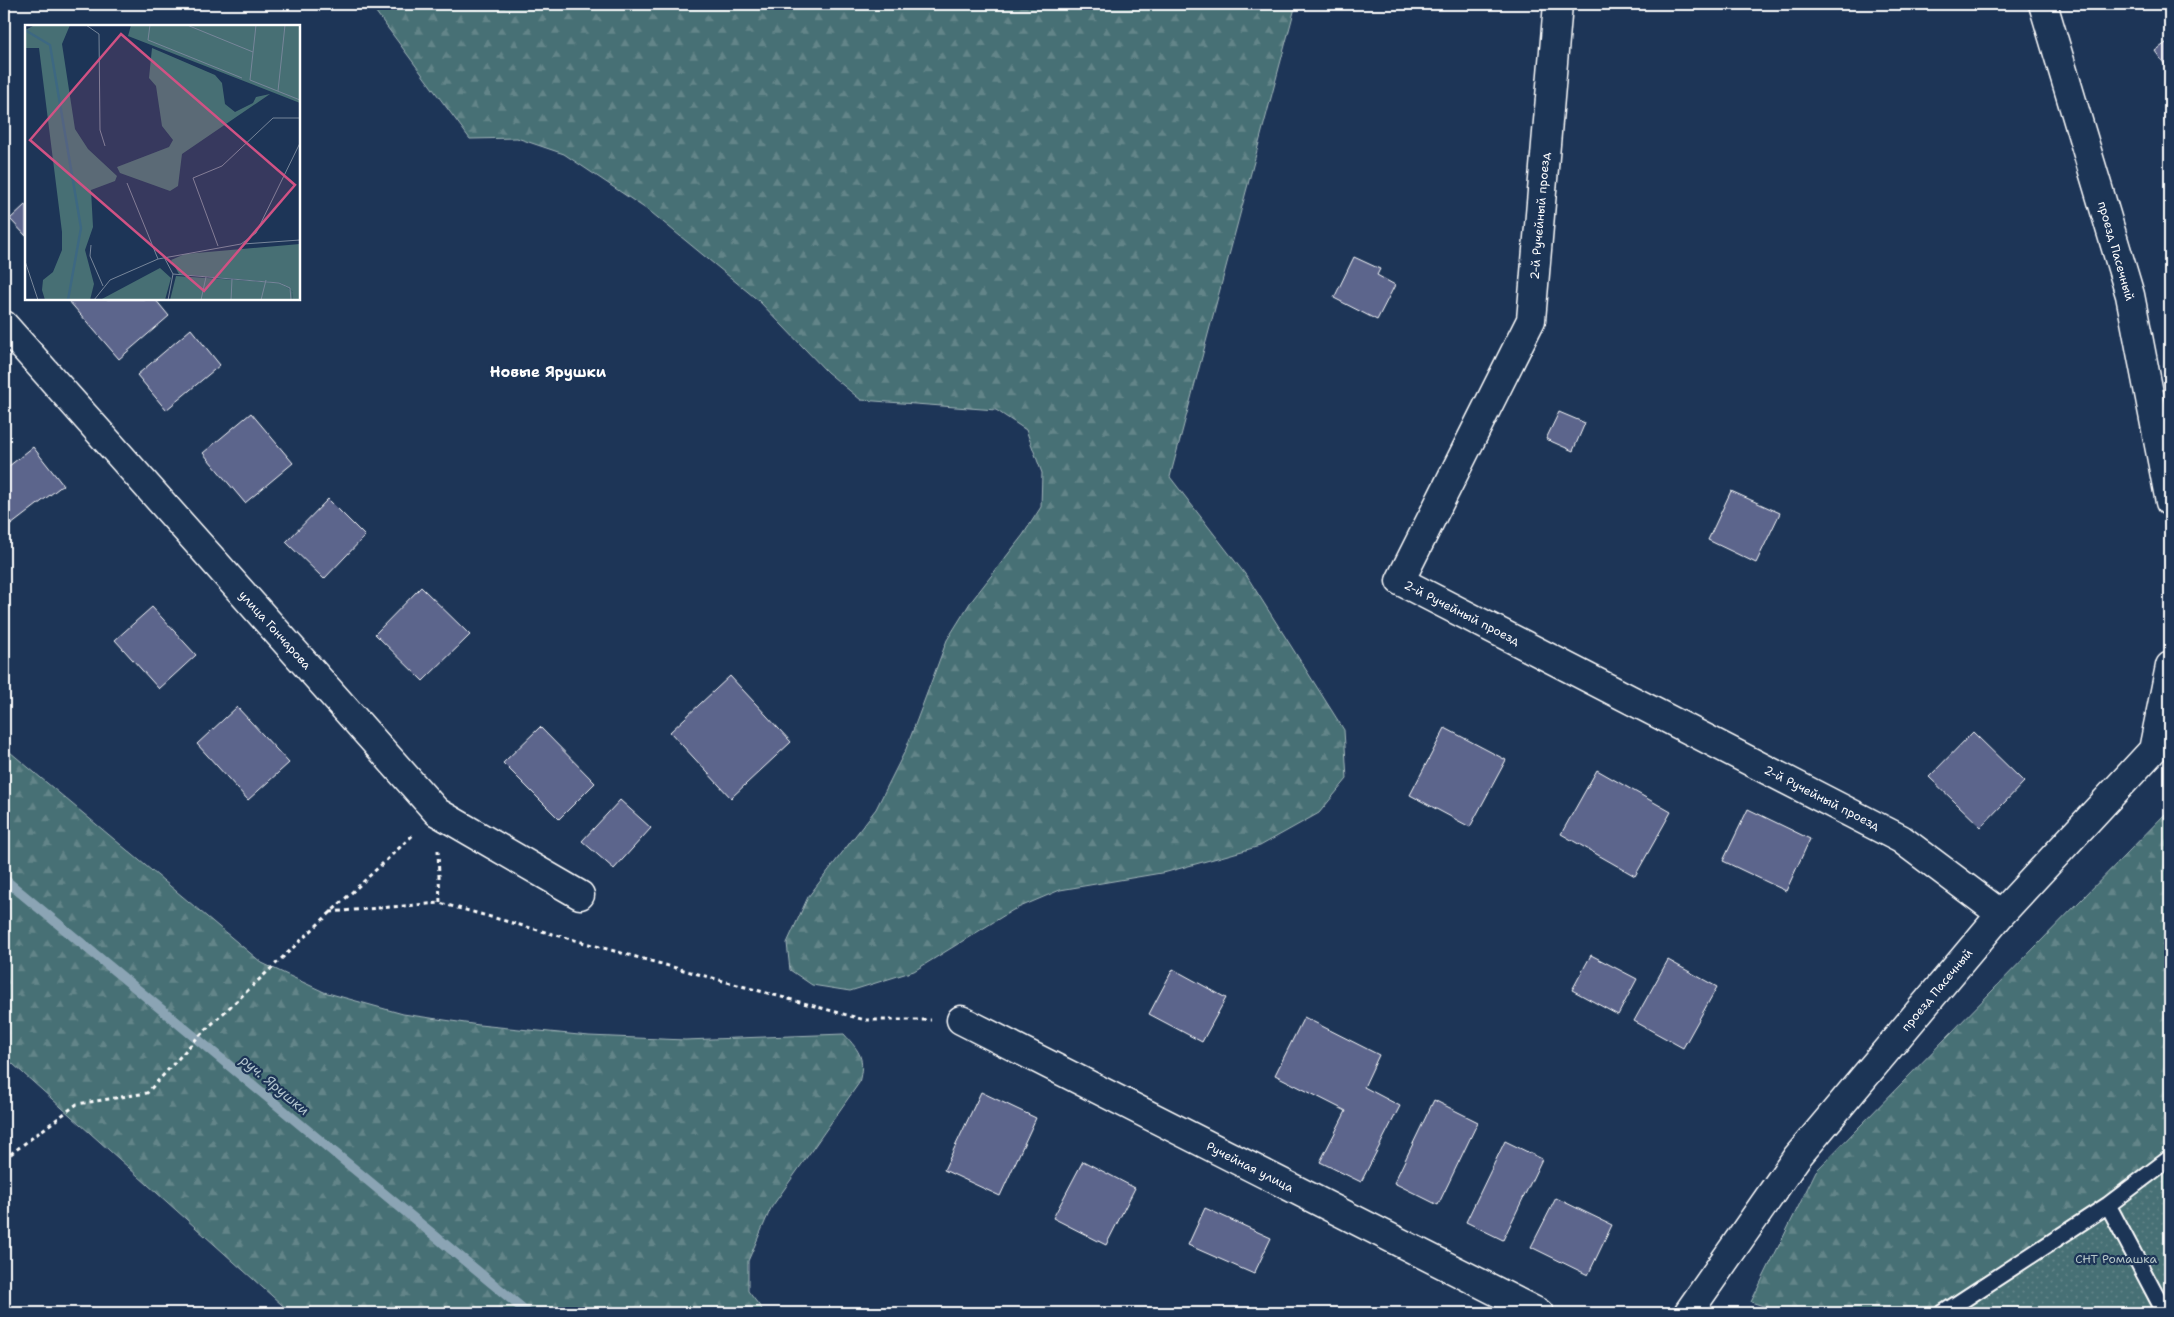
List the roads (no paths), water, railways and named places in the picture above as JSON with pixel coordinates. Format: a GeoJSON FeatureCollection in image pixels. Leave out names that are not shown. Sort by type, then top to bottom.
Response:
{"type":"FeatureCollection","features":[{"type":"Feature","properties":{"kind":"street","name":"2-й Ручейный проезд"},"geometry":{"type":"LineString","coordinates":[[1558,4],[1530,320],[1400,581],[1901,838],[2001,914]]}},
{"type":"Feature","properties":{"kind":"street","name":"проезд Пасечный"},"geometry":{"type":"LineString","coordinates":[[2043,4],[2130,295],[2170,502]]}},
{"type":"Feature","properties":{"kind":"street","name":"улица Гончарова"},"geometry":{"type":"LineString","coordinates":[[4,325],[437,812],[580,895]]}},
{"type":"Feature","properties":{"kind":"street","name":"проезд Пасечный"},"geometry":{"type":"LineString","coordinates":[[1688,1313],[1797,1157],[2001,914],[2162,742],[2170,666]]}},
{"type":"Feature","properties":{"kind":"street","name":"Ручейная улица"},"geometry":{"type":"LineString","coordinates":[[961,1020],[1539,1313]]}},
{"type":"Feature","properties":{"kind":"lane"},"geometry":{"type":"LineString","coordinates":[[1943,1313],[2108,1204],[2170,1158]]}},
{"type":"Feature","properties":{"kind":"lane"},"geometry":{"type":"LineString","coordinates":[[2108,1204],[2165,1313]]}},
{"type":"Feature","properties":{"kind":"waterway","name":"руч. Ярушки"},"geometry":{"type":"LineString","coordinates":[[4,879],[528,1313]]}},
{"type":"Feature","properties":{"kind":"district","name":"Новые Ярушки"},"geometry":{"type":"Point","coordinates":[548,372]}},
{"type":"Feature","properties":{"kind":"park label","name":"СНТ Ромашка"},"geometry":{"type":"Point","coordinates":[2116,1259]}}]}
